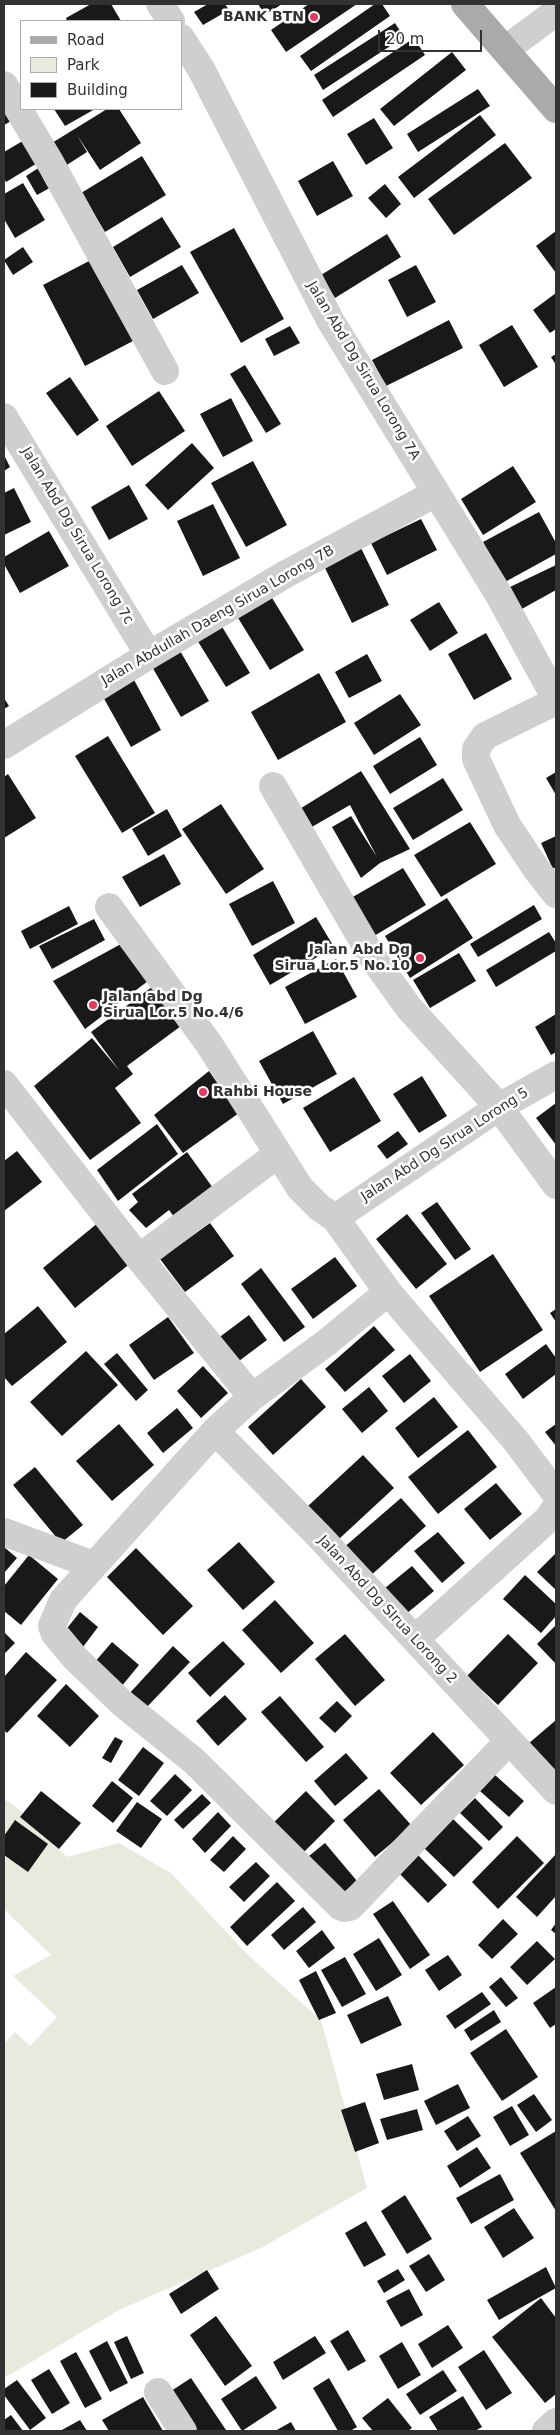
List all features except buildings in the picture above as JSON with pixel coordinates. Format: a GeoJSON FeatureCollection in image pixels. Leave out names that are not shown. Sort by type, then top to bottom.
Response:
{"type":"FeatureCollection","features":[{"type":"Feature","properties":{"kind":"main road"},"geometry":{"type":"LineString","coordinates":[[465,4],[506,49],[556,109]]}},
{"type":"Feature","properties":{"kind":"street"},"geometry":{"type":"LineString","coordinates":[[160,4],[170,20]]}},
{"type":"Feature","properties":{"kind":"street"},"geometry":{"type":"LineString","coordinates":[[506,49],[556,12]]}},
{"type":"Feature","properties":{"kind":"street","name":"Jalan Abd Dg Sirua Lorong 7A"},"geometry":{"type":"LineString","coordinates":[[182,40],[201,69],[330,320],[499,595],[556,700]]}},
{"type":"Feature","properties":{"kind":"street"},"geometry":{"type":"LineString","coordinates":[[4,85],[51,164],[165,371]]}},
{"type":"Feature","properties":{"kind":"street","name":"Jalan Abd Dg Sirua Lorong 7c"},"geometry":{"type":"LineString","coordinates":[[4,417],[149,655]]}},
{"type":"Feature","properties":{"kind":"street","name":"Jalan Abdullah Daeng Sirua Lorong 7B"},"geometry":{"type":"LineString","coordinates":[[4,745],[149,655],[286,574],[436,493]]}},
{"type":"Feature","properties":{"kind":"street"},"geometry":{"type":"LineString","coordinates":[[556,700],[485,736],[476,748],[476,759],[507,825],[537,870],[556,894]]}},
{"type":"Feature","properties":{"kind":"street"},"geometry":{"type":"LineString","coordinates":[[272,786],[373,958],[409,1008],[499,1107],[556,1185]]}},
{"type":"Feature","properties":{"kind":"street"},"geometry":{"type":"LineString","coordinates":[[109,907],[209,1044],[300,1188],[320,1208],[335,1218],[388,1292],[516,1441],[556,1494]]}},
{"type":"Feature","properties":{"kind":"street","name":"Jalan Abd Dg SIrua Lorong 5"},"geometry":{"type":"LineString","coordinates":[[335,1218],[499,1107],[556,1075]]}},
{"type":"Feature","properties":{"kind":"street"},"geometry":{"type":"LineString","coordinates":[[4,1084],[139,1258],[252,1397]]}},
{"type":"Feature","properties":{"kind":"street"},"geometry":{"type":"LineString","coordinates":[[139,1258],[278,1154]]}},
{"type":"Feature","properties":{"kind":"street"},"geometry":{"type":"LineString","coordinates":[[388,1292],[326,1343],[252,1397],[215,1431],[63,1600],[52,1626],[55,1634],[75,1658],[122,1703],[194,1761],[222,1787],[340,1906],[350,1907],[508,1742]]}},
{"type":"Feature","properties":{"kind":"street","name":"Jalan Abd Dg SIrua Lorong 2"},"geometry":{"type":"LineString","coordinates":[[215,1431],[318,1535],[508,1742],[556,1791]]}},
{"type":"Feature","properties":{"kind":"street"},"geometry":{"type":"LineString","coordinates":[[415,1639],[548,1519],[556,1507]]}},
{"type":"Feature","properties":{"kind":"street"},"geometry":{"type":"LineString","coordinates":[[4,1532],[93,1565]]}},
{"type":"Feature","properties":{"kind":"street"},"geometry":{"type":"LineString","coordinates":[[158,2392],[182,2431]]}},
{"type":"Feature","properties":{"kind":"street"},"geometry":{"type":"LineString","coordinates":[[546,2431],[556,2422]]}},
{"type":"Feature","properties":{"kind":"green space"},"geometry":{"type":"Polygon","coordinates":[[[4,1799],[15,1806],[67,1857],[119,1843],[171,1873],[250,1957],[321,2020],[367,2188],[261,2248],[121,2309],[4,2378],[4,2044],[15,2032],[30,2046],[57,2017],[13,1976],[51,1955],[4,1909],[4,1799]]]}},
{"type":"Feature","properties":{"kind":"place","name":"BANK BTN"},"geometry":{"type":"Point","coordinates":[314,17]}},
{"type":"Feature","properties":{"kind":"place","name":"Jalan Abd Dg Sirua Lor.5 No.10"},"geometry":{"type":"Point","coordinates":[420,958]}},
{"type":"Feature","properties":{"kind":"place","name":"Jalan abd Dg Sirua Lor.5 No.4/6"},"geometry":{"type":"Point","coordinates":[93,1005]}},
{"type":"Feature","properties":{"kind":"place","name":"Rahbi House"},"geometry":{"type":"Point","coordinates":[203,1092]}}]}
